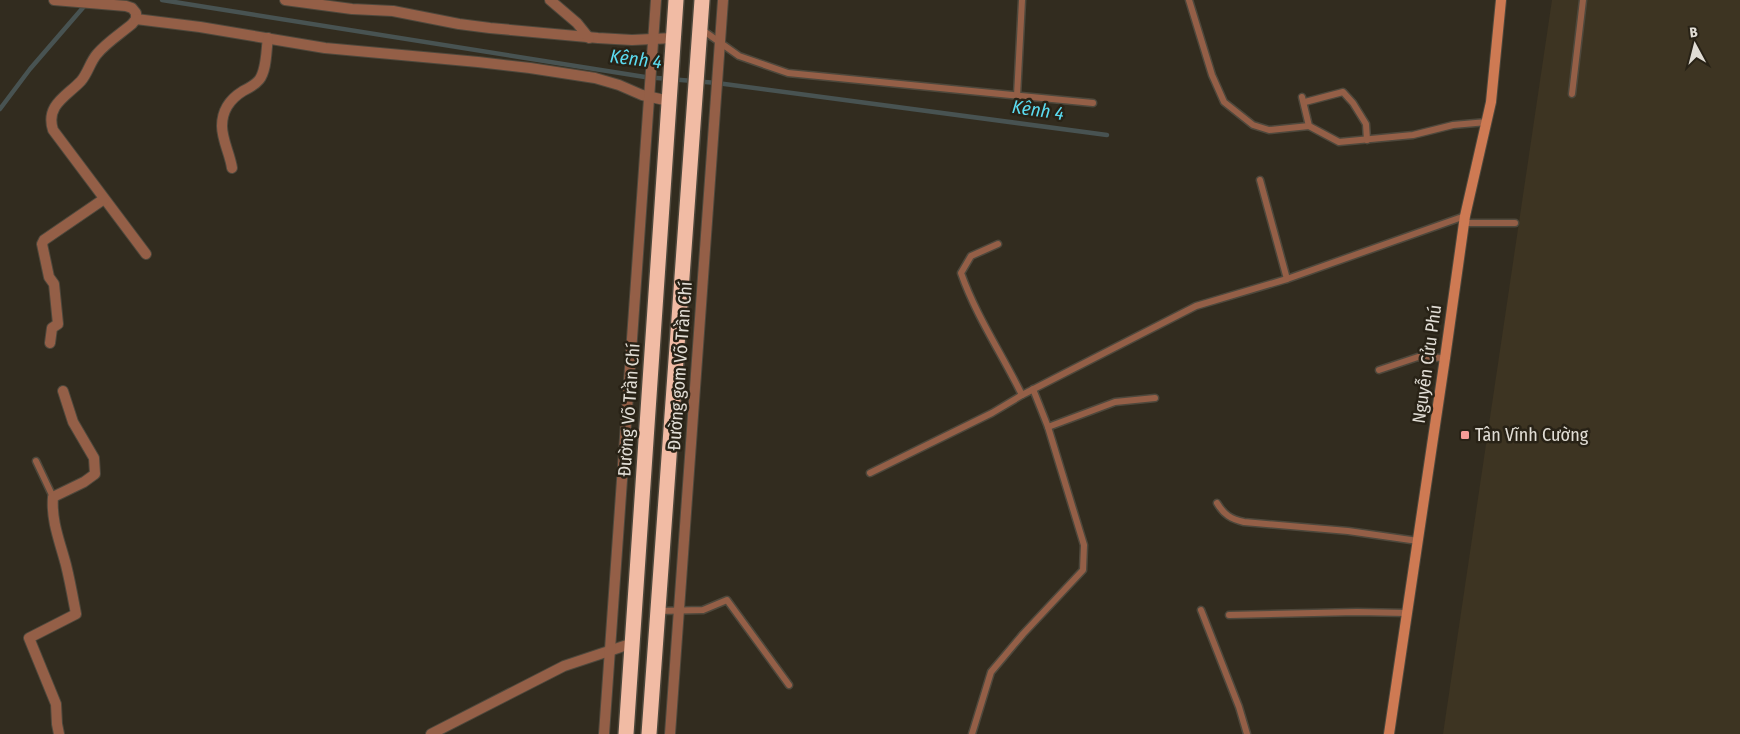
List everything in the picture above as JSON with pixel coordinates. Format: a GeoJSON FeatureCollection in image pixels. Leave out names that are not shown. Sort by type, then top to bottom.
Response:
{"type":"FeatureCollection","features":[{"type":"Feature","properties":{"kind":"highway"},"geometry":{"type":"LineString","coordinates":[[672,44],[676,0]]}},
{"type":"Feature","properties":{"kind":"highway"},"geometry":{"type":"LineString","coordinates":[[649,734],[702,0]]}},
{"type":"Feature","properties":{"kind":"highway","name":"Đường Võ Trần Chí"},"geometry":{"type":"LineString","coordinates":[[626,734],[672,44]]}},
{"type":"Feature","properties":{"kind":"main road","name":"Nguyễn Cửu Phú"},"geometry":{"type":"LineString","coordinates":[[1389,734],[1465,220],[1491,102],[1501,0]]}},
{"type":"Feature","properties":{"kind":"street"},"geometry":{"type":"LineString","coordinates":[[54,0],[126,6],[132,8],[136,13],[136,19],[97,54],[82,80],[62,97],[52,111],[50,121],[53,130],[146,254]]}},
{"type":"Feature","properties":{"kind":"street"},"geometry":{"type":"LineString","coordinates":[[285,0],[352,9],[393,11],[451,23],[482,27],[589,38],[653,39],[672,44]]}},
{"type":"Feature","properties":{"kind":"street"},"geometry":{"type":"LineString","coordinates":[[550,0],[577,23],[589,38]]}},
{"type":"Feature","properties":{"kind":"street"},"geometry":{"type":"LineString","coordinates":[[604,734],[656,0]]}},
{"type":"Feature","properties":{"kind":"street","name":"Đường gom Võ Trần Chí"},"geometry":{"type":"LineString","coordinates":[[670,734],[723,0]]}},
{"type":"Feature","properties":{"kind":"street"},"geometry":{"type":"LineString","coordinates":[[136,19],[325,48],[478,62],[549,71],[595,78],[649,97],[669,95]]}},
{"type":"Feature","properties":{"kind":"street"},"geometry":{"type":"LineString","coordinates":[[232,168],[222,129],[223,115],[228,104],[242,92],[253,86],[261,77],[265,64],[268,38]]}},
{"type":"Feature","properties":{"kind":"street"},"geometry":{"type":"LineString","coordinates":[[50,343],[52,328],[58,324],[54,284],[49,277],[42,244],[44,240],[104,198]]}},
{"type":"Feature","properties":{"kind":"street"},"geometry":{"type":"LineString","coordinates":[[59,734],[56,704],[30,638],[76,614],[66,565],[57,538],[52,509],[53,497],[96,474],[94,458],[73,422],[63,391]]}},
{"type":"Feature","properties":{"kind":"street"},"geometry":{"type":"LineString","coordinates":[[431,734],[564,666],[633,643]]}},
{"type":"Feature","properties":{"kind":"lane"},"geometry":{"type":"LineString","coordinates":[[1017,96],[1022,0]]}},
{"type":"Feature","properties":{"kind":"lane"},"geometry":{"type":"LineString","coordinates":[[1189,0],[1212,75],[1224,102],[1253,125],[1269,130],[1309,126],[1339,142],[1413,135],[1453,126],[1487,122]]}},
{"type":"Feature","properties":{"kind":"lane"},"geometry":{"type":"LineString","coordinates":[[1572,94],[1583,0]]}},
{"type":"Feature","properties":{"kind":"lane"},"geometry":{"type":"LineString","coordinates":[[700,28],[739,56],[788,73],[856,78],[1093,103]]}},
{"type":"Feature","properties":{"kind":"lane"},"geometry":{"type":"LineString","coordinates":[[1309,126],[1303,100],[1343,92],[1353,103],[1366,124],[1367,140]]}},
{"type":"Feature","properties":{"kind":"lane"},"geometry":{"type":"LineString","coordinates":[[1260,180],[1287,279]]}},
{"type":"Feature","properties":{"kind":"lane"},"geometry":{"type":"LineString","coordinates":[[870,473],[992,413],[1022,395],[1196,306],[1287,279],[1465,220],[1515,223]]}},
{"type":"Feature","properties":{"kind":"lane"},"geometry":{"type":"LineString","coordinates":[[998,244],[971,256],[961,273],[979,316],[1006,362],[1022,395]]}},
{"type":"Feature","properties":{"kind":"lane"},"geometry":{"type":"LineString","coordinates":[[1379,370],[1418,356],[1446,358]]}},
{"type":"Feature","properties":{"kind":"lane"},"geometry":{"type":"LineString","coordinates":[[972,734],[990,672],[1083,570],[1084,545],[1048,427],[1033,390]]}},
{"type":"Feature","properties":{"kind":"lane"},"geometry":{"type":"LineString","coordinates":[[1048,427],[1115,402],[1155,398]]}},
{"type":"Feature","properties":{"kind":"lane"},"geometry":{"type":"LineString","coordinates":[[36,461],[53,497]]}},
{"type":"Feature","properties":{"kind":"lane"},"geometry":{"type":"LineString","coordinates":[[1217,503],[1230,519],[1244,522],[1348,531],[1418,541]]}},
{"type":"Feature","properties":{"kind":"lane"},"geometry":{"type":"LineString","coordinates":[[657,611],[703,610],[727,600],[789,685]]}},
{"type":"Feature","properties":{"kind":"lane"},"geometry":{"type":"LineString","coordinates":[[1201,610],[1248,734]]}},
{"type":"Feature","properties":{"kind":"lane"},"geometry":{"type":"LineString","coordinates":[[1229,615],[1357,612],[1407,613]]}},
{"type":"Feature","properties":{"kind":"shaded area"},"geometry":{"type":"Polygon","coordinates":[[[1552,0],[1740,0],[1740,734],[1443,734],[1552,0]]]}},
{"type":"Feature","properties":{"kind":"waterway","name":"Kênh 4"},"geometry":{"type":"LineString","coordinates":[[162,0],[645,77],[717,83],[1107,135]]}},
{"type":"Feature","properties":{"kind":"waterway"},"geometry":{"type":"LineString","coordinates":[[0,109],[30,69],[87,3]]}},
{"type":"Feature","properties":{"kind":"place","name":"Tân Vĩnh Cường"},"geometry":{"type":"Point","coordinates":[1465,435]}}]}
